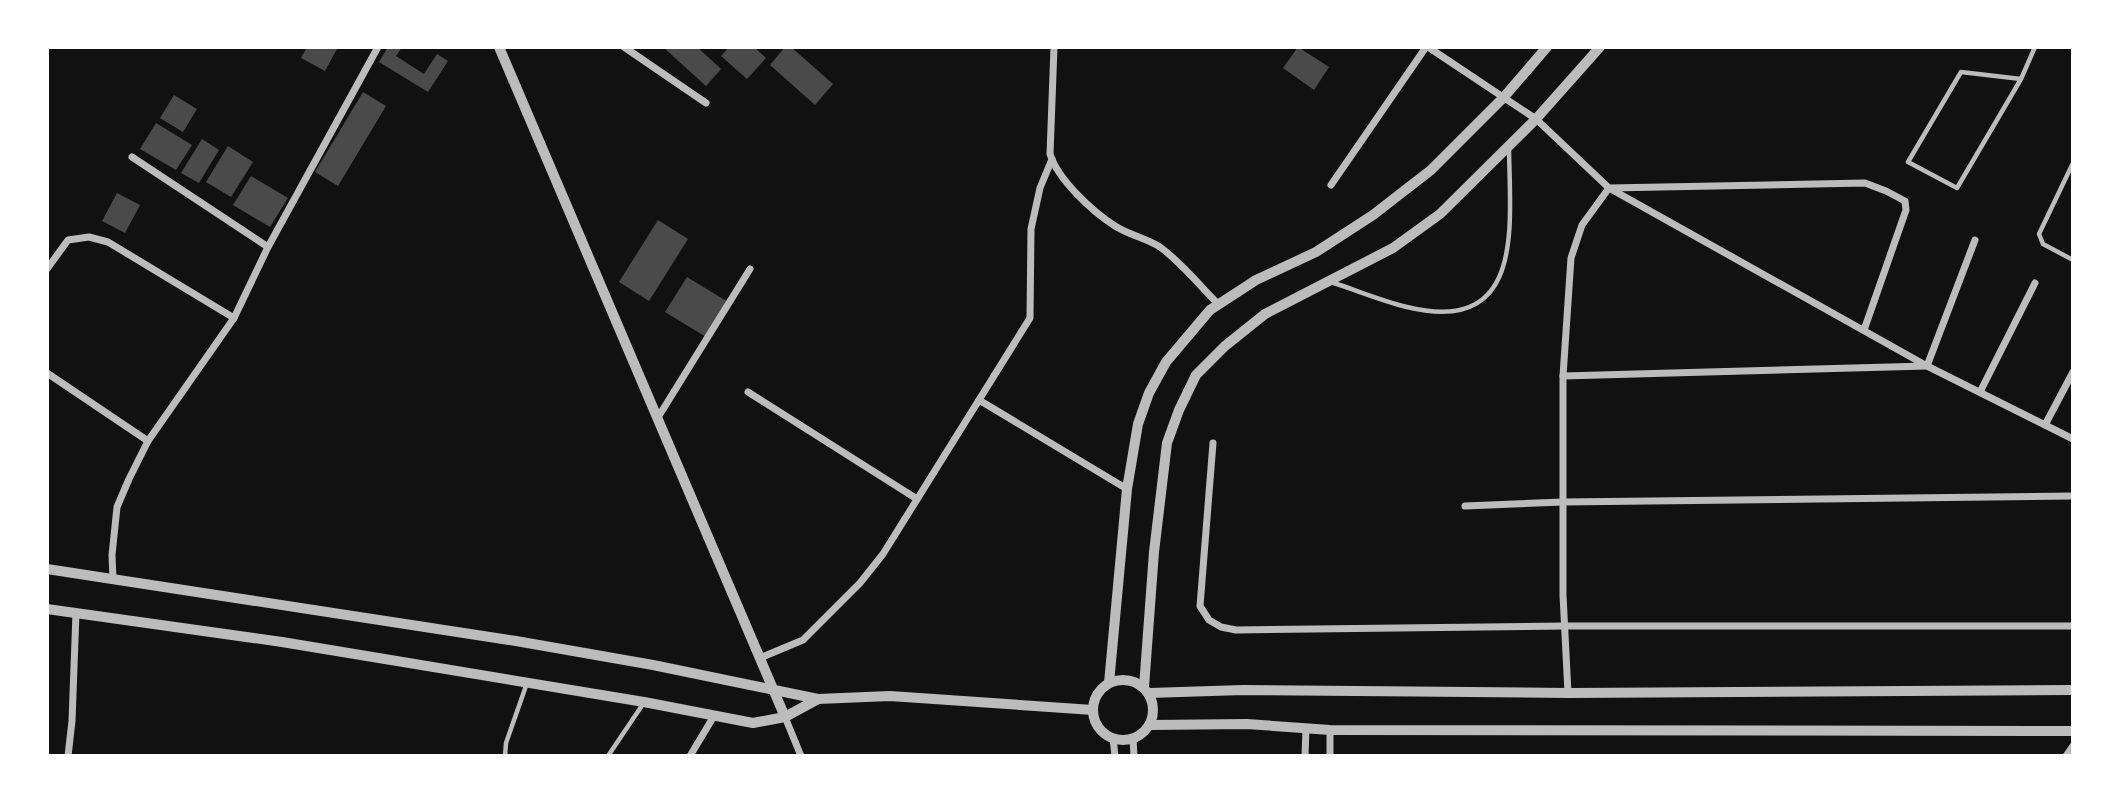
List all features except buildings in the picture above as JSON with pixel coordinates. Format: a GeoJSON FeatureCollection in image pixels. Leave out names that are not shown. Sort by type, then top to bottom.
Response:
{"type":"FeatureCollection","features":[{"type":"Feature","properties":{"kind":"street"},"geometry":{"type":"LineString","coordinates":[[113,579],[112,555],[117,506],[148,441],[234,318],[268,247],[378,47]]}},
{"type":"Feature","properties":{"kind":"street"},"geometry":{"type":"LineString","coordinates":[[499,47],[802,756]]}},
{"type":"Feature","properties":{"kind":"street"},"geometry":{"type":"LineString","coordinates":[[624,47],[706,103]]}},
{"type":"Feature","properties":{"kind":"street"},"geometry":{"type":"LineString","coordinates":[[1054,47],[1050,98],[1052,159],[1055,168],[1064,180],[1116,228],[1158,246],[1178,262],[1219,304]]}},
{"type":"Feature","properties":{"kind":"street"},"geometry":{"type":"LineString","coordinates":[[1331,185],[1427,47],[1536,119],[1609,188],[1927,366],[2073,439]]}},
{"type":"Feature","properties":{"kind":"street"},"geometry":{"type":"LineString","coordinates":[[1109,683],[1127,489],[1138,424],[1149,393],[1166,362],[1210,310],[1256,280],[1316,252],[1374,215],[1431,170],[1504,97],[1547,47]]}},
{"type":"Feature","properties":{"kind":"street"},"geometry":{"type":"LineString","coordinates":[[1146,690],[1154,552],[1167,443],[1196,375],[1225,346],[1265,314],[1393,248],[1440,214],[1536,119],[1600,47]]}},
{"type":"Feature","properties":{"kind":"street"},"geometry":{"type":"LineString","coordinates":[[132,158],[268,247]]}},
{"type":"Feature","properties":{"kind":"street"},"geometry":{"type":"LineString","coordinates":[[760,658],[803,640],[851,592],[883,554],[1030,318],[1031,229],[1040,188],[1052,159]]}},
{"type":"Feature","properties":{"kind":"street"},"geometry":{"type":"LineString","coordinates":[[1609,188],[1865,183],[1905,201],[1906,210],[1864,330]]}},
{"type":"Feature","properties":{"kind":"street"},"geometry":{"type":"LineString","coordinates":[[1568,693],[1563,595],[1563,376],[1571,258],[1582,225],[1609,188]]}},
{"type":"Feature","properties":{"kind":"street"},"geometry":{"type":"LineString","coordinates":[[47,269],[68,240],[89,237],[108,242],[234,318]]}},
{"type":"Feature","properties":{"kind":"street"},"geometry":{"type":"LineString","coordinates":[[1927,366],[1975,240]]}},
{"type":"Feature","properties":{"kind":"street"},"geometry":{"type":"LineString","coordinates":[[657,419],[750,269]]}},
{"type":"Feature","properties":{"kind":"street"},"geometry":{"type":"LineString","coordinates":[[1980,392],[2035,283]]}},
{"type":"Feature","properties":{"kind":"street"},"geometry":{"type":"LineString","coordinates":[[1563,376],[1927,366]]}},
{"type":"Feature","properties":{"kind":"street"},"geometry":{"type":"LineString","coordinates":[[2045,425],[2073,372]]}},
{"type":"Feature","properties":{"kind":"street"},"geometry":{"type":"LineString","coordinates":[[47,373],[148,441]]}},
{"type":"Feature","properties":{"kind":"street"},"geometry":{"type":"LineString","coordinates":[[748,391],[918,499]]}},
{"type":"Feature","properties":{"kind":"street"},"geometry":{"type":"LineString","coordinates":[[979,400],[1127,489]]}},
{"type":"Feature","properties":{"kind":"street"},"geometry":{"type":"LineString","coordinates":[[1213,443],[1200,606],[1209,620],[1221,627],[1272,631],[1566,626],[2073,626]]}},
{"type":"Feature","properties":{"kind":"street"},"geometry":{"type":"LineString","coordinates":[[1465,506],[1563,502],[2073,496]]}},
{"type":"Feature","properties":{"kind":"street"},"geometry":{"type":"LineString","coordinates":[[47,569],[516,641],[772,688],[818,699],[890,696],[1093,710]]}},
{"type":"Feature","properties":{"kind":"street"},"geometry":{"type":"LineString","coordinates":[[47,609],[282,642],[528,682],[753,723],[785,718],[818,699]]}},
{"type":"Feature","properties":{"kind":"street"},"geometry":{"type":"LineString","coordinates":[[68,756],[76,613]]}},
{"type":"Feature","properties":{"kind":"street"},"geometry":{"type":"LineString","coordinates":[[1123,679],[1138,683],[1146,690],[1154,709],[1150,725],[1133,739],[1114,738],[1098,727],[1093,710],[1098,693],[1109,683],[1123,679]]}},
{"type":"Feature","properties":{"kind":"street"},"geometry":{"type":"LineString","coordinates":[[1146,690],[1568,693],[2073,690]]}},
{"type":"Feature","properties":{"kind":"street"},"geometry":{"type":"LineString","coordinates":[[690,756],[714,716]]}},
{"type":"Feature","properties":{"kind":"street"},"geometry":{"type":"LineString","coordinates":[[1150,725],[1247,724],[1330,730],[2073,731]]}},
{"type":"Feature","properties":{"kind":"street"},"geometry":{"type":"LineString","coordinates":[[1305,756],[1306,728]]}},
{"type":"Feature","properties":{"kind":"street"},"geometry":{"type":"LineString","coordinates":[[1330,730],[1330,756]]}},
{"type":"Feature","properties":{"kind":"street"},"geometry":{"type":"LineString","coordinates":[[1114,738],[1115,756]]}},
{"type":"Feature","properties":{"kind":"street"},"geometry":{"type":"LineString","coordinates":[[1133,739],[1135,756]]}},
{"type":"Feature","properties":{"kind":"street"},"geometry":{"type":"LineString","coordinates":[[2066,756],[2073,746]]}},
{"type":"Feature","properties":{"kind":"lane"},"geometry":{"type":"LineString","coordinates":[[2021,79],[1961,72],[1908,162],[1957,188],[2021,79],[2035,47]]}},
{"type":"Feature","properties":{"kind":"lane"},"geometry":{"type":"LineString","coordinates":[[1329,281],[1408,307],[1439,312],[1461,310],[1479,304],[1492,291],[1507,255],[1510,226],[1509,145]]}},
{"type":"Feature","properties":{"kind":"lane"},"geometry":{"type":"LineString","coordinates":[[2073,163],[2039,234],[2043,244],[2073,260]]}},
{"type":"Feature","properties":{"kind":"lane"},"geometry":{"type":"LineString","coordinates":[[505,756],[506,743],[528,682]]}},
{"type":"Feature","properties":{"kind":"lane"},"geometry":{"type":"LineString","coordinates":[[608,756],[644,702]]}}]}
